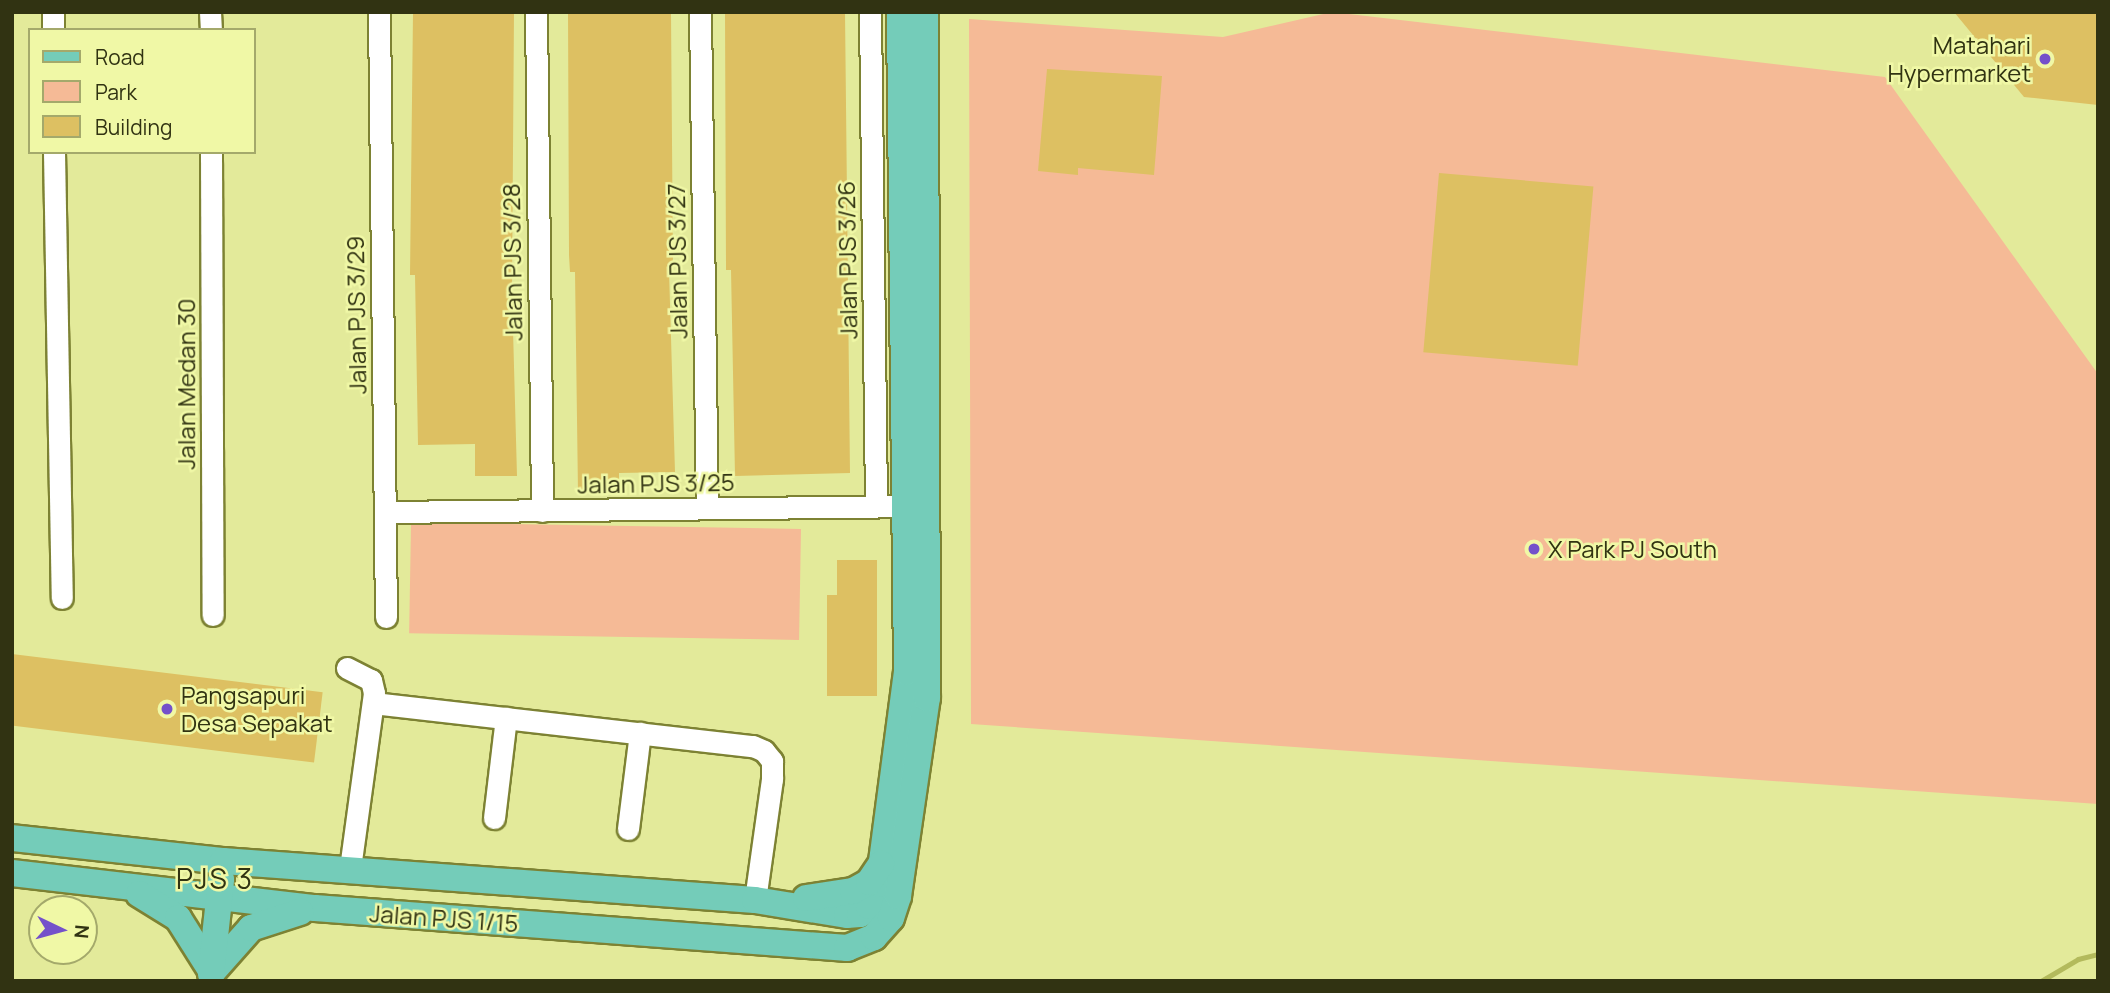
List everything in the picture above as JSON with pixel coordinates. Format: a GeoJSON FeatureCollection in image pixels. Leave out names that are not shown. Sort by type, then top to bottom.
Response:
{"type":"FeatureCollection","features":[{"type":"Feature","properties":{"kind":"main road"},"geometry":{"type":"LineString","coordinates":[[900,12],[916,506],[927,698],[898,896],[891,918],[874,937],[860,914],[874,898],[882,863],[907,672],[916,506],[925,12]]}},
{"type":"Feature","properties":{"kind":"main road","name":"Jalan PJS 1/15"},"geometry":{"type":"LineString","coordinates":[[12,838],[223,861],[755,900],[860,914]]}},
{"type":"Feature","properties":{"kind":"main road"},"geometry":{"type":"LineString","coordinates":[[211,976],[223,861]]}},
{"type":"Feature","properties":{"kind":"main road"},"geometry":{"type":"LineString","coordinates":[[755,900],[833,897],[853,891],[869,882],[882,863]]}},
{"type":"Feature","properties":{"kind":"main road","name":"Jalan PJS 1/15"},"geometry":{"type":"LineString","coordinates":[[12,873],[315,908],[847,948],[874,937]]}},
{"type":"Feature","properties":{"kind":"main road"},"geometry":{"type":"LineString","coordinates":[[120,887],[158,902],[178,918],[211,976]]}},
{"type":"Feature","properties":{"kind":"main road"},"geometry":{"type":"LineString","coordinates":[[211,976],[251,928],[315,908]]}},
{"type":"Feature","properties":{"kind":"street","name":"Jalan PJS 3/29"},"geometry":{"type":"LineString","coordinates":[[379,12],[386,617]]}},
{"type":"Feature","properties":{"kind":"street","name":"Jalan PJS 3/28"},"geometry":{"type":"LineString","coordinates":[[536,12],[542,511]]}},
{"type":"Feature","properties":{"kind":"street","name":"Jalan PJS 3/27"},"geometry":{"type":"LineString","coordinates":[[700,12],[708,508]]}},
{"type":"Feature","properties":{"kind":"street","name":"Jalan PJS 3/26"},"geometry":{"type":"LineString","coordinates":[[870,12],[876,506]]}},
{"type":"Feature","properties":{"kind":"street"},"geometry":{"type":"LineString","coordinates":[[54,154],[62,598]]}},
{"type":"Feature","properties":{"kind":"street","name":"Jalan Medan 30"},"geometry":{"type":"LineString","coordinates":[[211,154],[214,615]]}},
{"type":"Feature","properties":{"kind":"street","name":"Jalan PJS 3/25"},"geometry":{"type":"LineString","coordinates":[[385,512],[916,506]]}},
{"type":"Feature","properties":{"kind":"street"},"geometry":{"type":"LineString","coordinates":[[347,668],[371,680],[373,703],[350,869]]}},
{"type":"Feature","properties":{"kind":"street"},"geometry":{"type":"LineString","coordinates":[[373,703],[753,746],[772,761],[755,900]]}},
{"type":"Feature","properties":{"kind":"street"},"geometry":{"type":"LineString","coordinates":[[494,818],[506,718]]}},
{"type":"Feature","properties":{"kind":"street"},"geometry":{"type":"LineString","coordinates":[[628,829],[640,733]]}},
{"type":"Feature","properties":{"kind":"green space","name":"X Park PJ South"},"geometry":{"type":"Polygon","coordinates":[[[1332,12],[1885,77],[2098,374],[2098,804],[971,724],[969,19],[1223,37],[1332,12]]]}},
{"type":"Feature","properties":{"kind":"green space"},"geometry":{"type":"Polygon","coordinates":[[[411,522],[801,529],[799,640],[409,633],[411,522]]]}},
{"type":"Feature","properties":{"kind":"building"},"geometry":{"type":"Polygon","coordinates":[[[413,12],[514,12],[512,293],[517,476],[475,476],[475,444],[418,445],[415,275],[410,275],[413,12]]]}},
{"type":"Feature","properties":{"kind":"building"},"geometry":{"type":"Polygon","coordinates":[[[568,12],[671,12],[673,270],[669,270],[675,472],[619,473],[619,493],[578,493],[575,272],[570,272],[569,255],[568,12]]]}},
{"type":"Feature","properties":{"kind":"building"},"geometry":{"type":"Polygon","coordinates":[[[725,12],[845,12],[850,473],[735,476],[731,270],[726,270],[725,12]]]}},
{"type":"Feature","properties":{"kind":"building","name":"Matahari Hypermarket"},"geometry":{"type":"Polygon","coordinates":[[[1954,12],[2098,12],[2098,105],[2024,97],[1954,12]]]}},
{"type":"Feature","properties":{"kind":"building"},"geometry":{"type":"Polygon","coordinates":[[[1047,69],[1162,76],[1154,175],[1078,168],[1078,175],[1038,171],[1047,69]]]}},
{"type":"Feature","properties":{"kind":"building"},"geometry":{"type":"Polygon","coordinates":[[[1439,173],[1593,187],[1578,366],[1423,352],[1439,173]]]}},
{"type":"Feature","properties":{"kind":"building"},"geometry":{"type":"Polygon","coordinates":[[[837,560],[877,560],[877,696],[827,696],[827,595],[837,595],[837,560]]]}},
{"type":"Feature","properties":{"kind":"building","name":"Pangsapuri Desa Sepakat"},"geometry":{"type":"Polygon","coordinates":[[[12,654],[323,692],[314,763],[12,726],[12,654]]]}},
{"type":"Feature","properties":{"kind":"waterway"},"geometry":{"type":"LineString","coordinates":[[2041,981],[2078,959],[2098,954]]}},
{"type":"Feature","properties":{"kind":"place","name":"Matahari Hypermarket"},"geometry":{"type":"Point","coordinates":[2045,59]}},
{"type":"Feature","properties":{"kind":"place","name":"X Park PJ South"},"geometry":{"type":"Point","coordinates":[1534,549]}},
{"type":"Feature","properties":{"kind":"place","name":"Pangsapuri Desa Sepakat"},"geometry":{"type":"Point","coordinates":[167,709]}},
{"type":"Feature","properties":{"kind":"district","name":"PJS 3"},"geometry":{"type":"Point","coordinates":[215,878]}}]}
